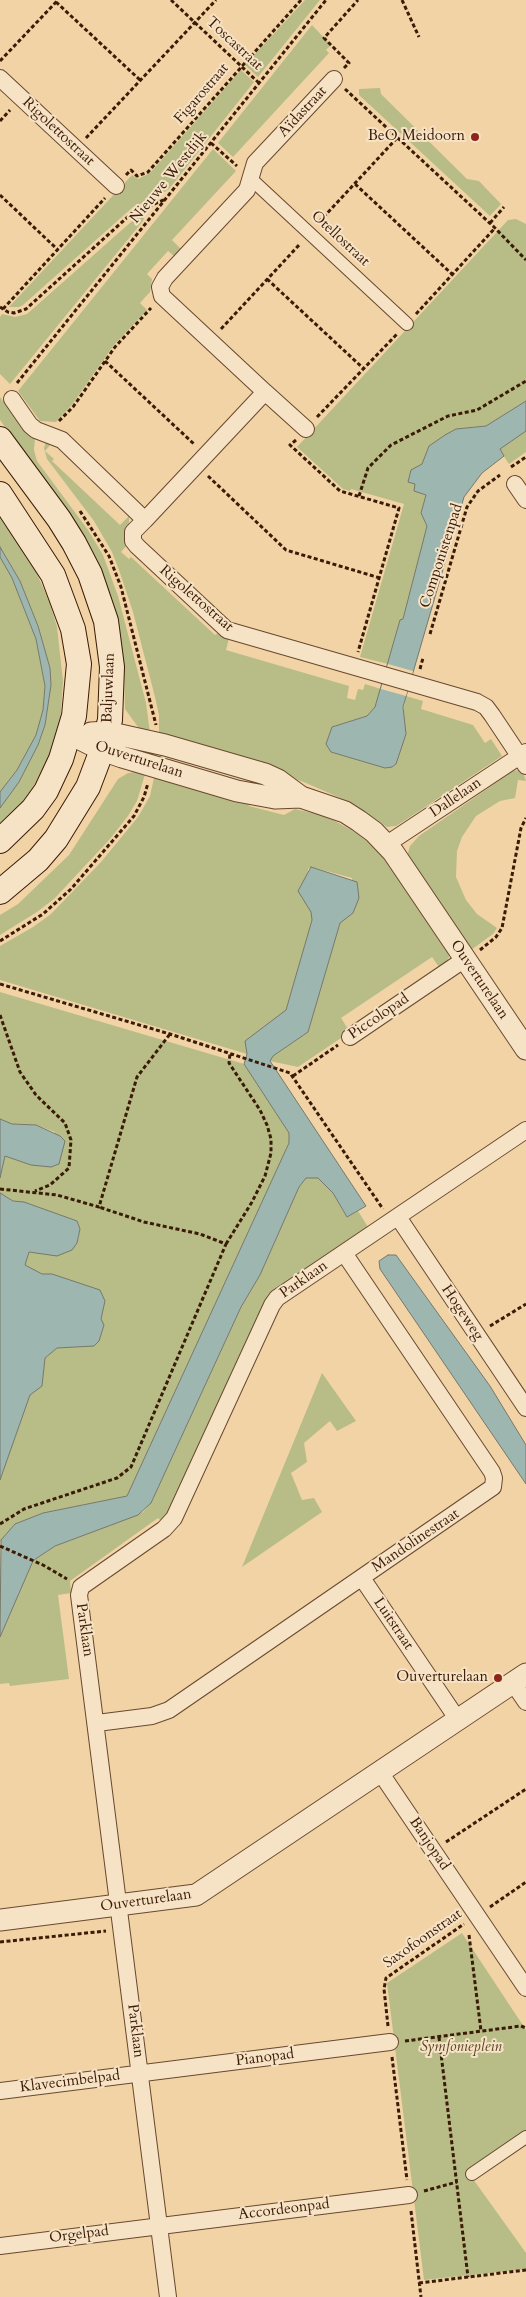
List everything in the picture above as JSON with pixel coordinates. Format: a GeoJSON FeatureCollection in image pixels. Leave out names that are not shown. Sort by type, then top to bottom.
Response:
{"type":"FeatureCollection","features":[{"type":"Feature","properties":{"kind":"main road","name":"Baljuwlaan"},"geometry":{"type":"LineString","coordinates":[[0,439],[58,519],[74,543],[90,574],[106,621],[112,667],[111,705],[104,741],[88,787],[56,839],[38,860],[0,892]]}},
{"type":"Feature","properties":{"kind":"main road","name":"Baljuwlaan"},"geometry":{"type":"LineString","coordinates":[[0,494],[14,513],[52,575],[73,629],[79,664],[74,716],[70,734],[46,791],[33,809],[0,841]]}},
{"type":"Feature","properties":{"kind":"street","name":"Rigolettostraat"},"geometry":{"type":"LineString","coordinates":[[0,78],[116,186]]}},
{"type":"Feature","properties":{"kind":"street","name":"Aïdastraat"},"geometry":{"type":"LineString","coordinates":[[162,296],[160,287],[165,278],[247,190],[255,163],[334,79]]}},
{"type":"Feature","properties":{"kind":"street","name":"Otellostraat"},"geometry":{"type":"LineString","coordinates":[[250,178],[407,324]]}},
{"type":"Feature","properties":{"kind":"street"},"geometry":{"type":"LineString","coordinates":[[162,296],[306,429]]}},
{"type":"Feature","properties":{"kind":"street"},"geometry":{"type":"LineString","coordinates":[[12,399],[30,425],[36,430],[51,434],[62,440],[145,520],[265,392]]}},
{"type":"Feature","properties":{"kind":"street"},"geometry":{"type":"LineString","coordinates":[[515,484],[526,500]]}},
{"type":"Feature","properties":{"kind":"street","name":"Rigolettostraat"},"geometry":{"type":"LineString","coordinates":[[145,520],[133,532],[133,541],[227,630],[482,704],[524,758]]}},
{"type":"Feature","properties":{"kind":"street","name":"Ouverturelaan"},"geometry":{"type":"LineString","coordinates":[[70,734],[104,741],[237,791],[275,798],[301,797],[345,812],[387,844],[526,1049]]}},
{"type":"Feature","properties":{"kind":"street","name":"Dallelaan"},"geometry":{"type":"LineString","coordinates":[[387,844],[524,758]]}},
{"type":"Feature","properties":{"kind":"street","name":"Piccolopad"},"geometry":{"type":"LineString","coordinates":[[350,1037],[466,959]]}},
{"type":"Feature","properties":{"kind":"street","name":"Parklaan"},"geometry":{"type":"LineString","coordinates":[[168,2297],[80,1595],[81,1587],[169,1525],[272,1305],[277,1298],[526,1130]]}},
{"type":"Feature","properties":{"kind":"street","name":"Hogeweg"},"geometry":{"type":"LineString","coordinates":[[395,1219],[526,1408]]}},
{"type":"Feature","properties":{"kind":"street","name":"Mandolinestraat"},"geometry":{"type":"LineString","coordinates":[[96,1723],[152,1716],[169,1710],[493,1487],[494,1478],[344,1253]]}},
{"type":"Feature","properties":{"kind":"street","name":"Luitstraat"},"geometry":{"type":"LineString","coordinates":[[362,1578],[458,1720]]}},
{"type":"Feature","properties":{"kind":"street"},"geometry":{"type":"LineString","coordinates":[[520,1679],[526,1702]]}},
{"type":"Feature","properties":{"kind":"street","name":"Ouverturelaan"},"geometry":{"type":"LineString","coordinates":[[0,1920],[196,1895],[520,1679]]}},
{"type":"Feature","properties":{"kind":"street","name":"Banjopad"},"geometry":{"type":"LineString","coordinates":[[380,1772],[434,1850],[472,1919],[526,1988]]}},
{"type":"Feature","properties":{"kind":"street","name":"Pianopad"},"geometry":{"type":"LineString","coordinates":[[140,2073],[390,2042]]}},
{"type":"Feature","properties":{"kind":"street","name":"Klavecimbelpad"},"geometry":{"type":"LineString","coordinates":[[0,2091],[140,2073]]}},
{"type":"Feature","properties":{"kind":"street"},"geometry":{"type":"LineString","coordinates":[[472,2174],[526,2137]]}},
{"type":"Feature","properties":{"kind":"street","name":"Accordeonpad"},"geometry":{"type":"LineString","coordinates":[[159,2225],[409,2195]]}},
{"type":"Feature","properties":{"kind":"street","name":"Orgelpad"},"geometry":{"type":"LineString","coordinates":[[0,2246],[159,2225]]}},
{"type":"Feature","properties":{"kind":"path","name":"Toscastraat"},"geometry":{"type":"LineString","coordinates":[[171,0],[260,83]]}},
{"type":"Feature","properties":{"kind":"path"},"geometry":{"type":"LineString","coordinates":[[76,149],[216,0]]}},
{"type":"Feature","properties":{"kind":"path","name":"Figarostraat"},"geometry":{"type":"LineString","coordinates":[[116,186],[131,170],[137,176],[148,172],[301,0]]}},
{"type":"Feature","properties":{"kind":"path","name":"Nieuwe Westdijk"},"geometry":{"type":"LineString","coordinates":[[28,370],[326,0]]}},
{"type":"Feature","properties":{"kind":"path"},"geometry":{"type":"LineString","coordinates":[[334,79],[349,63],[324,38],[358,0]]}},
{"type":"Feature","properties":{"kind":"path"},"geometry":{"type":"LineString","coordinates":[[402,0],[419,37]]}},
{"type":"Feature","properties":{"kind":"path"},"geometry":{"type":"LineString","coordinates":[[0,62],[57,1],[140,80]]}},
{"type":"Feature","properties":{"kind":"path","name":"Aïdastraat"},"geometry":{"type":"LineString","coordinates":[[334,79],[490,223],[526,260]]}},
{"type":"Feature","properties":{"kind":"path"},"geometry":{"type":"LineString","coordinates":[[211,143],[250,178]]}},
{"type":"Feature","properties":{"kind":"path"},"geometry":{"type":"LineString","coordinates":[[354,184],[452,275]]}},
{"type":"Feature","properties":{"kind":"path"},"geometry":{"type":"LineString","coordinates":[[116,186],[58,250],[1,308],[14,313],[26,309],[131,214],[167,199]]}},
{"type":"Feature","properties":{"kind":"path"},"geometry":{"type":"LineString","coordinates":[[0,195],[58,250]]}},
{"type":"Feature","properties":{"kind":"path"},"geometry":{"type":"LineString","coordinates":[[490,223],[504,207]]}},
{"type":"Feature","properties":{"kind":"path"},"geometry":{"type":"LineString","coordinates":[[354,667],[399,508],[340,491],[290,445],[407,324],[495,228]]}},
{"type":"Feature","properties":{"kind":"path"},"geometry":{"type":"LineString","coordinates":[[267,279],[364,369]]}},
{"type":"Feature","properties":{"kind":"path"},"geometry":{"type":"LineString","coordinates":[[51,434],[115,346],[162,296]]}},
{"type":"Feature","properties":{"kind":"path"},"geometry":{"type":"LineString","coordinates":[[105,361],[202,460],[286,550],[380,578]]}},
{"type":"Feature","properties":{"kind":"path"},"geometry":{"type":"LineString","coordinates":[[359,496],[368,468],[391,445],[448,416],[477,410],[526,381]]}},
{"type":"Feature","properties":{"kind":"path","name":"Componistenpad"},"geometry":{"type":"LineString","coordinates":[[430,634],[467,507],[478,492],[526,457]]}},
{"type":"Feature","properties":{"kind":"path"},"geometry":{"type":"LineString","coordinates":[[466,959],[500,933],[521,828],[526,818]]}},
{"type":"Feature","properties":{"kind":"path"},"geometry":{"type":"LineString","coordinates":[[0,984],[170,1034],[283,1070],[293,1076],[395,1219]]}},
{"type":"Feature","properties":{"kind":"path"},"geometry":{"type":"LineString","coordinates":[[0,1016],[20,1072],[36,1095],[65,1123],[71,1140],[69,1168],[50,1185],[32,1192]]}},
{"type":"Feature","properties":{"kind":"path"},"geometry":{"type":"LineString","coordinates":[[100,1207],[137,1077],[170,1034]]}},
{"type":"Feature","properties":{"kind":"path","name":"Piccolopad"},"geometry":{"type":"LineString","coordinates":[[293,1076],[350,1037]]}},
{"type":"Feature","properties":{"kind":"path"},"geometry":{"type":"LineString","coordinates":[[0,1524],[24,1509],[117,1478],[131,1467],[226,1244],[252,1202],[265,1176],[271,1153],[271,1139],[267,1124],[229,1063],[230,1054]]}},
{"type":"Feature","properties":{"kind":"path"},"geometry":{"type":"LineString","coordinates":[[0,1189],[57,1195],[144,1222],[200,1234],[226,1244]]}},
{"type":"Feature","properties":{"kind":"path"},"geometry":{"type":"LineString","coordinates":[[476,1334],[526,1304]]}},
{"type":"Feature","properties":{"kind":"path"},"geometry":{"type":"LineString","coordinates":[[0,1546],[43,1565],[81,1587]]}},
{"type":"Feature","properties":{"kind":"path"},"geometry":{"type":"LineString","coordinates":[[434,1850],[526,1789]]}},
{"type":"Feature","properties":{"kind":"path"},"geometry":{"type":"LineString","coordinates":[[481,2031],[472,1919],[526,1882]]}},
{"type":"Feature","properties":{"kind":"path","name":"Saxofoonstraat"},"geometry":{"type":"LineString","coordinates":[[390,2042],[384,1989],[386,1978],[472,1919]]}},
{"type":"Feature","properties":{"kind":"path","name":"Ouverturelaan"},"geometry":{"type":"LineString","coordinates":[[0,1942],[122,1929]]}},
{"type":"Feature","properties":{"kind":"path"},"geometry":{"type":"LineString","coordinates":[[421,2297],[390,2042],[521,2026],[526,2028]]}},
{"type":"Feature","properties":{"kind":"path"},"geometry":{"type":"LineString","coordinates":[[439,2036],[468,2277]]}},
{"type":"Feature","properties":{"kind":"path"},"geometry":{"type":"LineString","coordinates":[[409,2195],[457,2182],[472,2174]]}},
{"type":"Feature","properties":{"kind":"path"},"geometry":{"type":"LineString","coordinates":[[419,2283],[526,2270]]}},
{"type":"Feature","properties":{"kind":"green space"},"geometry":{"type":"Polygon","coordinates":[[[305,0],[320,0],[258,77],[245,65],[305,0]]]}},
{"type":"Feature","properties":{"kind":"green space"},"geometry":{"type":"Polygon","coordinates":[[[312,25],[331,45],[326,50],[329,53],[233,157],[218,143],[312,25]]]}},
{"type":"Feature","properties":{"kind":"green space"},"geometry":{"type":"Polygon","coordinates":[[[241,70],[254,82],[169,189],[159,196],[133,207],[23,305],[9,307],[132,175],[138,179],[150,173],[241,70]]]}},
{"type":"Feature","properties":{"kind":"green space"},"geometry":{"type":"Polygon","coordinates":[[[380,88],[381,94],[467,179],[479,181],[501,204],[490,216],[359,95],[359,89],[380,88]]]}},
{"type":"Feature","properties":{"kind":"green space"},"geometry":{"type":"Polygon","coordinates":[[[213,149],[236,171],[172,240],[181,249],[174,256],[168,251],[147,274],[152,279],[150,292],[140,303],[147,310],[114,345],[71,406],[56,422],[40,421],[18,391],[213,149]]]}},
{"type":"Feature","properties":{"kind":"green space"},"geometry":{"type":"Polygon","coordinates":[[[140,214],[144,218],[143,221],[10,384],[0,374],[0,317],[2,314],[15,317],[27,314],[140,214]]]}},
{"type":"Feature","properties":{"kind":"green space"},"geometry":{"type":"Polygon","coordinates":[[[516,219],[526,224],[526,401],[486,426],[456,429],[429,446],[416,484],[426,495],[421,513],[427,526],[403,619],[400,620],[388,664],[360,657],[404,504],[351,489],[350,491],[343,489],[297,447],[508,220],[516,219]]]}},
{"type":"Feature","properties":{"kind":"green space"},"geometry":{"type":"Polygon","coordinates":[[[0,397],[5,404],[10,406],[29,435],[35,438],[34,450],[37,461],[88,530],[103,555],[118,596],[146,703],[150,733],[138,727],[125,709],[124,672],[77,531],[0,420],[0,397]]]}},
{"type":"Feature","properties":{"kind":"green space"},"geometry":{"type":"Polygon","coordinates":[[[526,431],[526,452],[509,464],[499,449],[526,431]]]}},
{"type":"Feature","properties":{"kind":"green space"},"geometry":{"type":"Polygon","coordinates":[[[46,441],[51,444],[45,451],[54,459],[52,461],[120,525],[129,516],[129,528],[124,540],[127,545],[121,552],[129,559],[131,557],[215,635],[219,632],[229,638],[226,650],[349,686],[347,698],[355,700],[358,689],[363,690],[365,684],[381,689],[375,707],[367,716],[332,727],[326,744],[331,752],[385,768],[394,766],[406,734],[403,712],[406,696],[423,701],[421,709],[473,725],[485,743],[491,739],[502,756],[396,826],[387,827],[354,804],[306,783],[257,764],[159,736],[159,715],[155,697],[133,612],[119,570],[112,552],[94,521],[47,459],[44,448],[46,441]]]}},
{"type":"Feature","properties":{"kind":"green space"},"geometry":{"type":"Polygon","coordinates":[[[0,514],[28,555],[49,600],[57,627],[63,681],[60,724],[52,750],[29,795],[0,830],[0,808],[19,782],[38,745],[45,725],[51,685],[50,668],[38,626],[20,581],[0,547],[0,514]]]}},
{"type":"Feature","properties":{"kind":"green space"},"geometry":{"type":"Polygon","coordinates":[[[0,557],[12,578],[36,639],[45,686],[43,710],[36,735],[17,770],[0,792],[0,557]]]}},
{"type":"Feature","properties":{"kind":"green space"},"geometry":{"type":"Polygon","coordinates":[[[146,771],[137,801],[110,839],[54,899],[0,935],[0,915],[18,904],[69,855],[118,779],[128,773],[146,771]]]}},
{"type":"Feature","properties":{"kind":"green space"},"geometry":{"type":"Polygon","coordinates":[[[513,771],[523,772],[526,781],[518,780],[515,798],[500,801],[476,816],[462,837],[457,851],[456,877],[466,900],[477,914],[497,928],[493,934],[471,950],[407,856],[410,846],[419,836],[513,771]]]}},
{"type":"Feature","properties":{"kind":"green space"},"geometry":{"type":"Polygon","coordinates":[[[155,773],[247,798],[249,806],[284,815],[295,809],[317,814],[335,821],[358,834],[375,848],[392,868],[448,951],[449,957],[447,962],[439,967],[432,957],[341,1018],[348,1029],[347,1034],[298,1067],[270,1061],[273,1056],[308,1032],[340,922],[353,913],[352,878],[311,867],[308,869],[307,906],[312,912],[312,920],[286,1010],[247,1054],[0,980],[0,946],[51,914],[101,862],[138,817],[150,796],[155,773]]]}},
{"type":"Feature","properties":{"kind":"green space"},"geometry":{"type":"Polygon","coordinates":[[[0,992],[244,1064],[289,1133],[289,1143],[127,1496],[43,1513],[15,1524],[0,1542],[0,1480],[30,1395],[42,1385],[45,1358],[57,1348],[93,1346],[99,1341],[104,1325],[101,1319],[105,1302],[52,1274],[42,1274],[25,1265],[28,1252],[39,1253],[77,1243],[80,1229],[77,1221],[24,1202],[13,1201],[0,1193],[0,1178],[5,1156],[31,1165],[55,1132],[36,1125],[12,1124],[0,1119],[0,992]]]}},
{"type":"Feature","properties":{"kind":"green space"},"geometry":{"type":"Polygon","coordinates":[[[306,1178],[318,1178],[333,1193],[347,1217],[358,1211],[368,1227],[272,1292],[259,1315],[171,1509],[162,1522],[158,1518],[70,1581],[71,1593],[58,1595],[69,1679],[10,1686],[9,1683],[0,1684],[0,1637],[33,1561],[55,1546],[143,1512],[151,1503],[241,1307],[260,1275],[299,1187],[306,1178]]]}},
{"type":"Feature","properties":{"kind":"green space"},"geometry":{"type":"Polygon","coordinates":[[[322,1373],[356,1421],[337,1431],[330,1421],[304,1443],[307,1462],[291,1473],[302,1500],[314,1498],[322,1512],[242,1567],[322,1373]]]}},
{"type":"Feature","properties":{"kind":"green space","name":"Symfonieplein"},"geometry":{"type":"Polygon","coordinates":[[[462,1933],[526,2030],[526,2132],[468,2172],[526,2253],[526,2269],[424,2280],[387,1983],[462,1933]]]}},
{"type":"Feature","properties":{"kind":"water"},"geometry":{"type":"Polygon","coordinates":[[[526,401],[526,431],[500,449],[504,456],[482,473],[464,497],[403,707],[406,734],[396,764],[385,768],[331,752],[326,744],[332,727],[367,716],[375,707],[400,620],[403,619],[427,526],[421,513],[426,495],[414,491],[415,484],[408,482],[411,470],[422,464],[429,446],[445,435],[456,429],[486,426],[526,401]]]}},
{"type":"Feature","properties":{"kind":"water"},"geometry":{"type":"Polygon","coordinates":[[[0,547],[20,581],[38,626],[50,668],[51,685],[45,725],[38,745],[19,782],[0,808],[0,792],[17,770],[36,735],[43,710],[45,686],[36,639],[12,578],[0,557],[0,547]]]}},
{"type":"Feature","properties":{"kind":"water"},"geometry":{"type":"Polygon","coordinates":[[[311,867],[357,882],[359,898],[353,913],[340,923],[308,1032],[273,1056],[270,1061],[366,1206],[347,1217],[333,1193],[318,1178],[306,1178],[299,1187],[260,1275],[241,1307],[151,1503],[138,1515],[55,1546],[33,1561],[0,1637],[1,1540],[15,1524],[43,1513],[127,1496],[289,1143],[289,1133],[244,1064],[247,1054],[245,1041],[286,1010],[312,920],[311,912],[298,891],[311,867]]]}},
{"type":"Feature","properties":{"kind":"water"},"geometry":{"type":"Polygon","coordinates":[[[0,1119],[12,1124],[36,1125],[60,1136],[65,1141],[59,1164],[51,1167],[31,1165],[5,1156],[0,1178],[0,1119]]]}},
{"type":"Feature","properties":{"kind":"water"},"geometry":{"type":"Polygon","coordinates":[[[0,1193],[13,1201],[24,1202],[77,1221],[80,1229],[77,1243],[72,1250],[57,1256],[29,1252],[25,1265],[42,1274],[52,1274],[100,1290],[105,1301],[101,1319],[104,1325],[99,1341],[94,1346],[57,1348],[45,1358],[42,1386],[30,1395],[0,1480],[0,1193]]]}},
{"type":"Feature","properties":{"kind":"water"},"geometry":{"type":"Polygon","coordinates":[[[388,1255],[396,1255],[490,1386],[526,1445],[526,1484],[380,1269],[379,1261],[388,1255]]]}},
{"type":"Feature","properties":{"kind":"pier"},"geometry":{"type":"Polygon","coordinates":[[[388,664],[413,671],[406,696],[381,689],[388,664]]]}},
{"type":"Feature","properties":{"kind":"place","name":"BeO Meidoorn"},"geometry":{"type":"Point","coordinates":[475,137]}},
{"type":"Feature","properties":{"kind":"place","name":"Ouverturelaan"},"geometry":{"type":"Point","coordinates":[498,1678]}}]}
